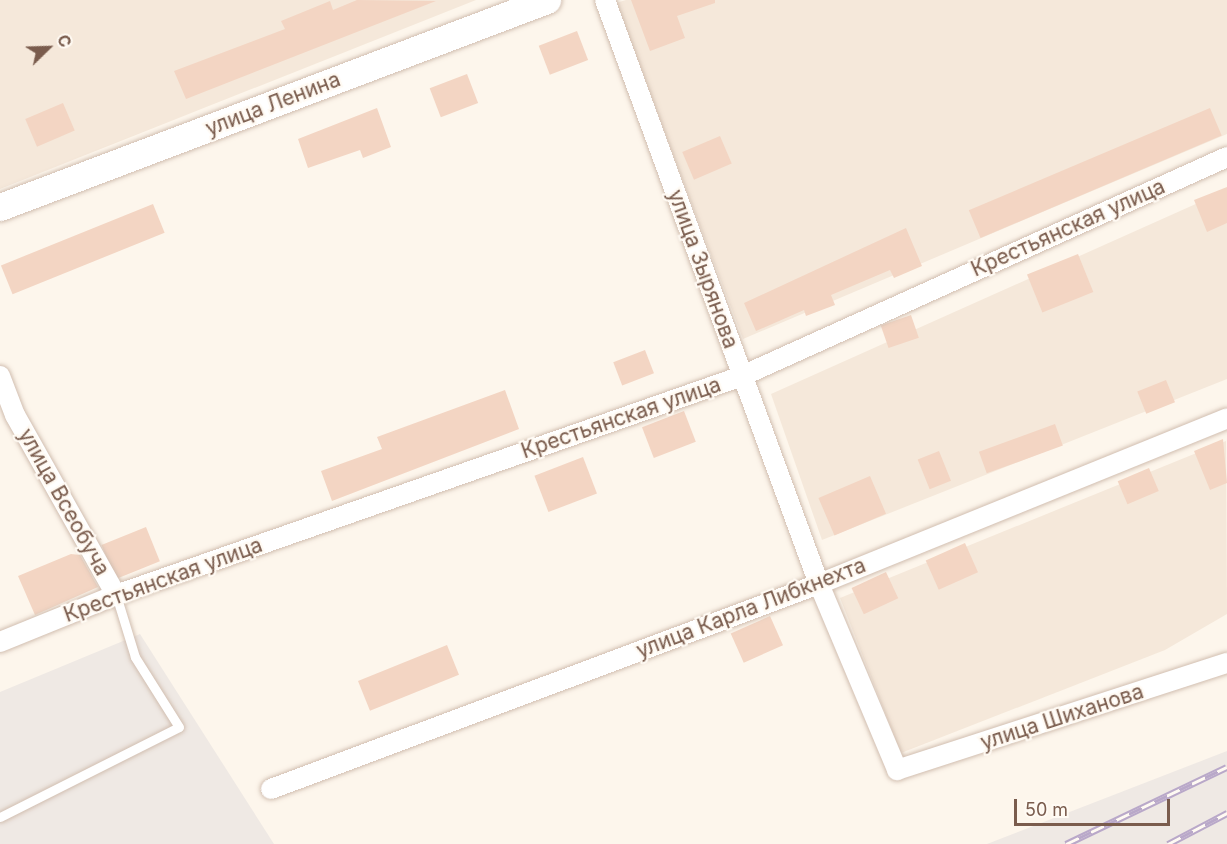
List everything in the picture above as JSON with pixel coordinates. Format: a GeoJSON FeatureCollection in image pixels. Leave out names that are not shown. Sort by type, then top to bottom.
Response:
{"type":"FeatureCollection","features":[{"type":"Feature","properties":{"kind":"main road","name":"улица Ленина"},"geometry":{"type":"LineString","coordinates":[[0,207],[547,0]]}},
{"type":"Feature","properties":{"kind":"street","name":"улица Зырянова"},"geometry":{"type":"LineString","coordinates":[[605,0],[819,584],[897,770]]}},
{"type":"Feature","properties":{"kind":"street","name":"Крестьянская улица"},"geometry":{"type":"LineString","coordinates":[[0,642],[116,595],[742,376],[1227,157]]}},
{"type":"Feature","properties":{"kind":"street","name":"улица Всеобуча"},"geometry":{"type":"LineString","coordinates":[[0,376],[15,416],[116,595]]}},
{"type":"Feature","properties":{"kind":"street","name":"улица Карла Либкнехта"},"geometry":{"type":"LineString","coordinates":[[271,789],[819,584],[1227,418]]}},
{"type":"Feature","properties":{"kind":"street","name":"улица Шиханова"},"geometry":{"type":"LineString","coordinates":[[897,770],[1227,663]]}},
{"type":"Feature","properties":{"kind":"lane"},"geometry":{"type":"LineString","coordinates":[[0,817],[179,727],[135,657],[116,595]]}},
{"type":"Feature","properties":{"kind":"shaded area"},"geometry":{"type":"Polygon","coordinates":[[[0,0],[476,0],[0,189],[0,0]]]}},
{"type":"Feature","properties":{"kind":"shaded area"},"geometry":{"type":"Polygon","coordinates":[[[626,0],[1227,0],[1227,134],[743,339],[616,3],[626,0]]]}},
{"type":"Feature","properties":{"kind":"shaded area"},"geometry":{"type":"Polygon","coordinates":[[[1227,190],[1227,379],[822,540],[771,394],[1227,190]]]}},
{"type":"Feature","properties":{"kind":"shaded area"},"geometry":{"type":"Polygon","coordinates":[[[1226,441],[1227,614],[1165,650],[901,753],[840,598],[1226,441]]]}},
{"type":"Feature","properties":{"kind":"shaded area"},"geometry":{"type":"Polygon","coordinates":[[[140,634],[274,844],[0,844],[0,692],[140,634]]]}},
{"type":"Feature","properties":{"kind":"shaded area"},"geometry":{"type":"Polygon","coordinates":[[[1227,751],[1227,844],[987,844],[1227,751]]]}},
{"type":"Feature","properties":{"kind":"building"},"geometry":{"type":"Polygon","coordinates":[[[357,0],[436,1],[186,99],[174,71],[285,29],[281,21],[330,1],[333,10],[357,0]]]}},
{"type":"Feature","properties":{"kind":"building"},"geometry":{"type":"Polygon","coordinates":[[[631,0],[715,0],[715,3],[677,16],[685,38],[650,51],[631,0]]]}},
{"type":"Feature","properties":{"kind":"building"},"geometry":{"type":"Polygon","coordinates":[[[577,31],[588,60],[550,75],[539,46],[577,31]]]}},
{"type":"Feature","properties":{"kind":"building"},"geometry":{"type":"Polygon","coordinates":[[[467,74],[478,103],[441,117],[430,88],[467,74]]]}},
{"type":"Feature","properties":{"kind":"building"},"geometry":{"type":"Polygon","coordinates":[[[63,103],[75,131],[37,147],[25,119],[63,103]]]}},
{"type":"Feature","properties":{"kind":"building"},"geometry":{"type":"Polygon","coordinates":[[[377,108],[391,147],[363,158],[360,150],[308,168],[298,139],[377,108]]]}},
{"type":"Feature","properties":{"kind":"building"},"geometry":{"type":"Polygon","coordinates":[[[1210,108],[1222,136],[981,238],[969,210],[1210,108]]]}},
{"type":"Feature","properties":{"kind":"building"},"geometry":{"type":"Polygon","coordinates":[[[720,136],[732,164],[694,180],[682,152],[720,136]]]}},
{"type":"Feature","properties":{"kind":"building"},"geometry":{"type":"Polygon","coordinates":[[[1227,187],[1227,223],[1207,232],[1194,200],[1227,187]]]}},
{"type":"Feature","properties":{"kind":"building"},"geometry":{"type":"Polygon","coordinates":[[[153,204],[165,233],[13,294],[1,265],[153,204]]]}},
{"type":"Feature","properties":{"kind":"building"},"geometry":{"type":"Polygon","coordinates":[[[906,228],[922,266],[894,278],[890,270],[831,295],[835,305],[806,316],[804,310],[756,331],[744,303],[906,228]]]}},
{"type":"Feature","properties":{"kind":"building"},"geometry":{"type":"Polygon","coordinates":[[[1078,254],[1093,292],[1042,313],[1027,275],[1078,254]]]}},
{"type":"Feature","properties":{"kind":"building"},"geometry":{"type":"Polygon","coordinates":[[[911,315],[919,338],[889,348],[881,325],[911,315]]]}},
{"type":"Feature","properties":{"kind":"building"},"geometry":{"type":"Polygon","coordinates":[[[645,350],[654,373],[622,386],[613,362],[645,350]]]}},
{"type":"Feature","properties":{"kind":"building"},"geometry":{"type":"Polygon","coordinates":[[[1166,380],[1175,402],[1146,414],[1137,392],[1166,380]]]}},
{"type":"Feature","properties":{"kind":"building"},"geometry":{"type":"Polygon","coordinates":[[[505,390],[519,429],[332,501],[321,471],[382,449],[377,437],[505,390]]]}},
{"type":"Feature","properties":{"kind":"building"},"geometry":{"type":"Polygon","coordinates":[[[684,411],[696,442],[654,458],[642,427],[684,411]]]}},
{"type":"Feature","properties":{"kind":"building"},"geometry":{"type":"Polygon","coordinates":[[[1055,424],[1063,446],[987,473],[979,452],[1055,424]]]}},
{"type":"Feature","properties":{"kind":"building"},"geometry":{"type":"Polygon","coordinates":[[[1223,439],[1227,483],[1210,490],[1194,451],[1223,439]]]}},
{"type":"Feature","properties":{"kind":"building"},"geometry":{"type":"Polygon","coordinates":[[[939,451],[951,481],[930,489],[918,460],[939,451]]]}},
{"type":"Feature","properties":{"kind":"building"},"geometry":{"type":"Polygon","coordinates":[[[583,457],[597,493],[548,512],[534,476],[583,457]]]}},
{"type":"Feature","properties":{"kind":"building"},"geometry":{"type":"Polygon","coordinates":[[[1149,468],[1159,491],[1127,504],[1118,481],[1149,468]]]}},
{"type":"Feature","properties":{"kind":"building"},"geometry":{"type":"Polygon","coordinates":[[[870,476],[886,514],[834,536],[818,498],[870,476]]]}},
{"type":"Feature","properties":{"kind":"building"},"geometry":{"type":"Polygon","coordinates":[[[146,527],[160,561],[115,579],[101,545],[146,527]]]}},
{"type":"Feature","properties":{"kind":"building"},"geometry":{"type":"Polygon","coordinates":[[[965,543],[978,572],[939,590],[926,560],[965,543]]]}},
{"type":"Feature","properties":{"kind":"building"},"geometry":{"type":"Polygon","coordinates":[[[71,554],[80,555],[98,587],[35,615],[18,576],[71,554]]]}},
{"type":"Feature","properties":{"kind":"building"},"geometry":{"type":"Polygon","coordinates":[[[886,572],[898,598],[864,614],[852,588],[886,572]]]}},
{"type":"Feature","properties":{"kind":"building"},"geometry":{"type":"Polygon","coordinates":[[[770,616],[783,645],[744,663],[731,633],[770,616]]]}},
{"type":"Feature","properties":{"kind":"building"},"geometry":{"type":"Polygon","coordinates":[[[447,645],[459,675],[370,711],[358,681],[447,645]]]}},
{"type":"Feature","properties":{"kind":"railway"},"geometry":{"type":"LineString","coordinates":[[1066,844],[1227,767]]}},
{"type":"Feature","properties":{"kind":"railway"},"geometry":{"type":"LineString","coordinates":[[1168,844],[1227,813]]}}]}
